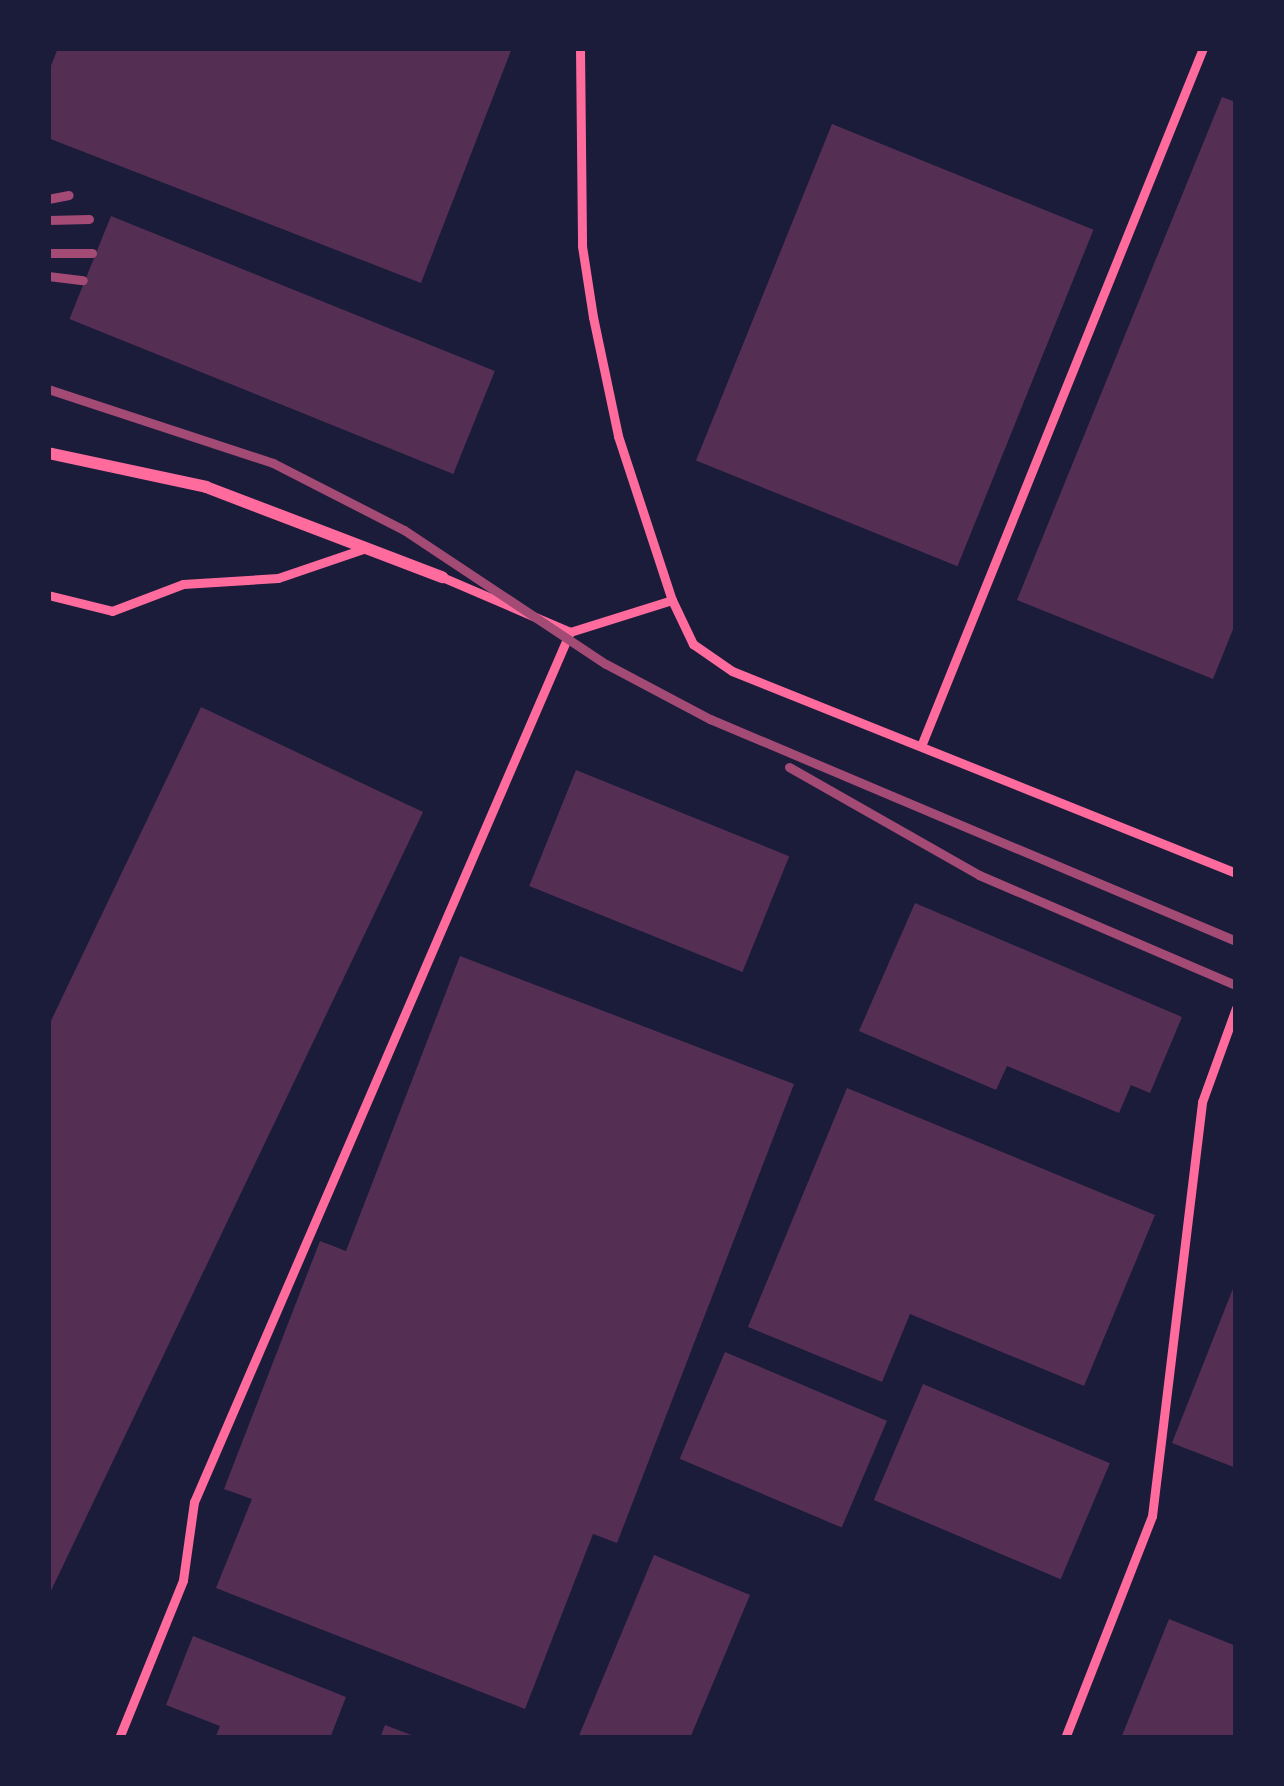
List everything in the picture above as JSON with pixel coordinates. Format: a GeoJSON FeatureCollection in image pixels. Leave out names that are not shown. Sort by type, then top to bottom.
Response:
{"type":"FeatureCollection","features":[{"type":"Feature","properties":{"kind":"street"},"geometry":{"type":"LineString","coordinates":[[48,453],[206,488],[442,577]]}},
{"type":"Feature","properties":{"kind":"lane"},"geometry":{"type":"LineString","coordinates":[[580,48],[582,246],[593,317],[618,436],[672,600],[693,644],[732,670],[1236,873]]}},
{"type":"Feature","properties":{"kind":"lane"},"geometry":{"type":"LineString","coordinates":[[921,746],[1203,48]]}},
{"type":"Feature","properties":{"kind":"lane"},"geometry":{"type":"LineString","coordinates":[[48,595],[112,611],[183,584],[278,578],[366,548]]}},
{"type":"Feature","properties":{"kind":"lane"},"geometry":{"type":"LineString","coordinates":[[442,577],[571,632],[672,600]]}},
{"type":"Feature","properties":{"kind":"lane"},"geometry":{"type":"LineString","coordinates":[[119,1738],[184,1580],[194,1502],[571,632]]}},
{"type":"Feature","properties":{"kind":"lane"},"geometry":{"type":"LineString","coordinates":[[1065,1738],[1152,1516],[1202,1102],[1236,1008]]}},
{"type":"Feature","properties":{"kind":"building"},"geometry":{"type":"Polygon","coordinates":[[[58,48],[512,48],[421,283],[48,138],[48,73],[58,48]]]}},
{"type":"Feature","properties":{"kind":"building"},"geometry":{"type":"Polygon","coordinates":[[[1222,97],[1236,102],[1236,622],[1213,679],[1017,600],[1222,97]]]}},
{"type":"Feature","properties":{"kind":"building"},"geometry":{"type":"Polygon","coordinates":[[[832,124],[1093,230],[957,566],[696,461],[832,124]]]}},
{"type":"Feature","properties":{"kind":"building"},"geometry":{"type":"Polygon","coordinates":[[[111,216],[495,371],[453,474],[69,319],[111,216]]]}},
{"type":"Feature","properties":{"kind":"building"},"geometry":{"type":"Polygon","coordinates":[[[201,707],[423,812],[48,1597],[48,1027],[201,707]]]}},
{"type":"Feature","properties":{"kind":"building"},"geometry":{"type":"Polygon","coordinates":[[[576,770],[789,856],[742,972],[529,886],[576,770]]]}},
{"type":"Feature","properties":{"kind":"building"},"geometry":{"type":"Polygon","coordinates":[[[915,903],[1182,1017],[1150,1093],[1131,1085],[1119,1113],[1007,1066],[996,1090],[859,1031],[915,903]]]}},
{"type":"Feature","properties":{"kind":"building"},"geometry":{"type":"Polygon","coordinates":[[[460,956],[794,1084],[617,1543],[593,1534],[525,1709],[216,1588],[252,1499],[224,1489],[320,1241],[346,1251],[460,956]]]}},
{"type":"Feature","properties":{"kind":"building"},"geometry":{"type":"Polygon","coordinates":[[[847,1088],[1155,1215],[1084,1386],[910,1314],[882,1382],[748,1327],[847,1088]]]}},
{"type":"Feature","properties":{"kind":"building"},"geometry":{"type":"Polygon","coordinates":[[[1236,1281],[1236,1468],[1172,1443],[1236,1281]]]}},
{"type":"Feature","properties":{"kind":"building"},"geometry":{"type":"Polygon","coordinates":[[[725,1352],[887,1421],[842,1528],[680,1459],[725,1352]]]}},
{"type":"Feature","properties":{"kind":"building"},"geometry":{"type":"Polygon","coordinates":[[[923,1384],[1110,1463],[1061,1579],[874,1500],[923,1384]]]}},
{"type":"Feature","properties":{"kind":"building"},"geometry":{"type":"Polygon","coordinates":[[[654,1555],[750,1595],[690,1738],[578,1738],[654,1555]]]}},
{"type":"Feature","properties":{"kind":"building"},"geometry":{"type":"Polygon","coordinates":[[[1169,1619],[1236,1646],[1236,1738],[1121,1738],[1169,1619]]]}},
{"type":"Feature","properties":{"kind":"building"},"geometry":{"type":"Polygon","coordinates":[[[193,1636],[346,1697],[330,1738],[215,1738],[220,1726],[166,1705],[193,1636]]]}},
{"type":"Feature","properties":{"kind":"building"},"geometry":{"type":"Polygon","coordinates":[[[385,1725],[419,1738],[380,1738],[385,1725]]]}},
{"type":"Feature","properties":{"kind":"railway"},"geometry":{"type":"LineString","coordinates":[[48,199],[69,195]]}},
{"type":"Feature","properties":{"kind":"railway"},"geometry":{"type":"LineString","coordinates":[[48,220],[89,219]]}},
{"type":"Feature","properties":{"kind":"railway"},"geometry":{"type":"LineString","coordinates":[[48,253],[92,253]]}},
{"type":"Feature","properties":{"kind":"railway"},"geometry":{"type":"LineString","coordinates":[[48,276],[83,280]]}},
{"type":"Feature","properties":{"kind":"railway"},"geometry":{"type":"LineString","coordinates":[[48,389],[273,463],[404,530],[606,664],[710,719],[1236,941]]}},
{"type":"Feature","properties":{"kind":"railway"},"geometry":{"type":"LineString","coordinates":[[789,767],[979,875],[1236,985]]}}]}
